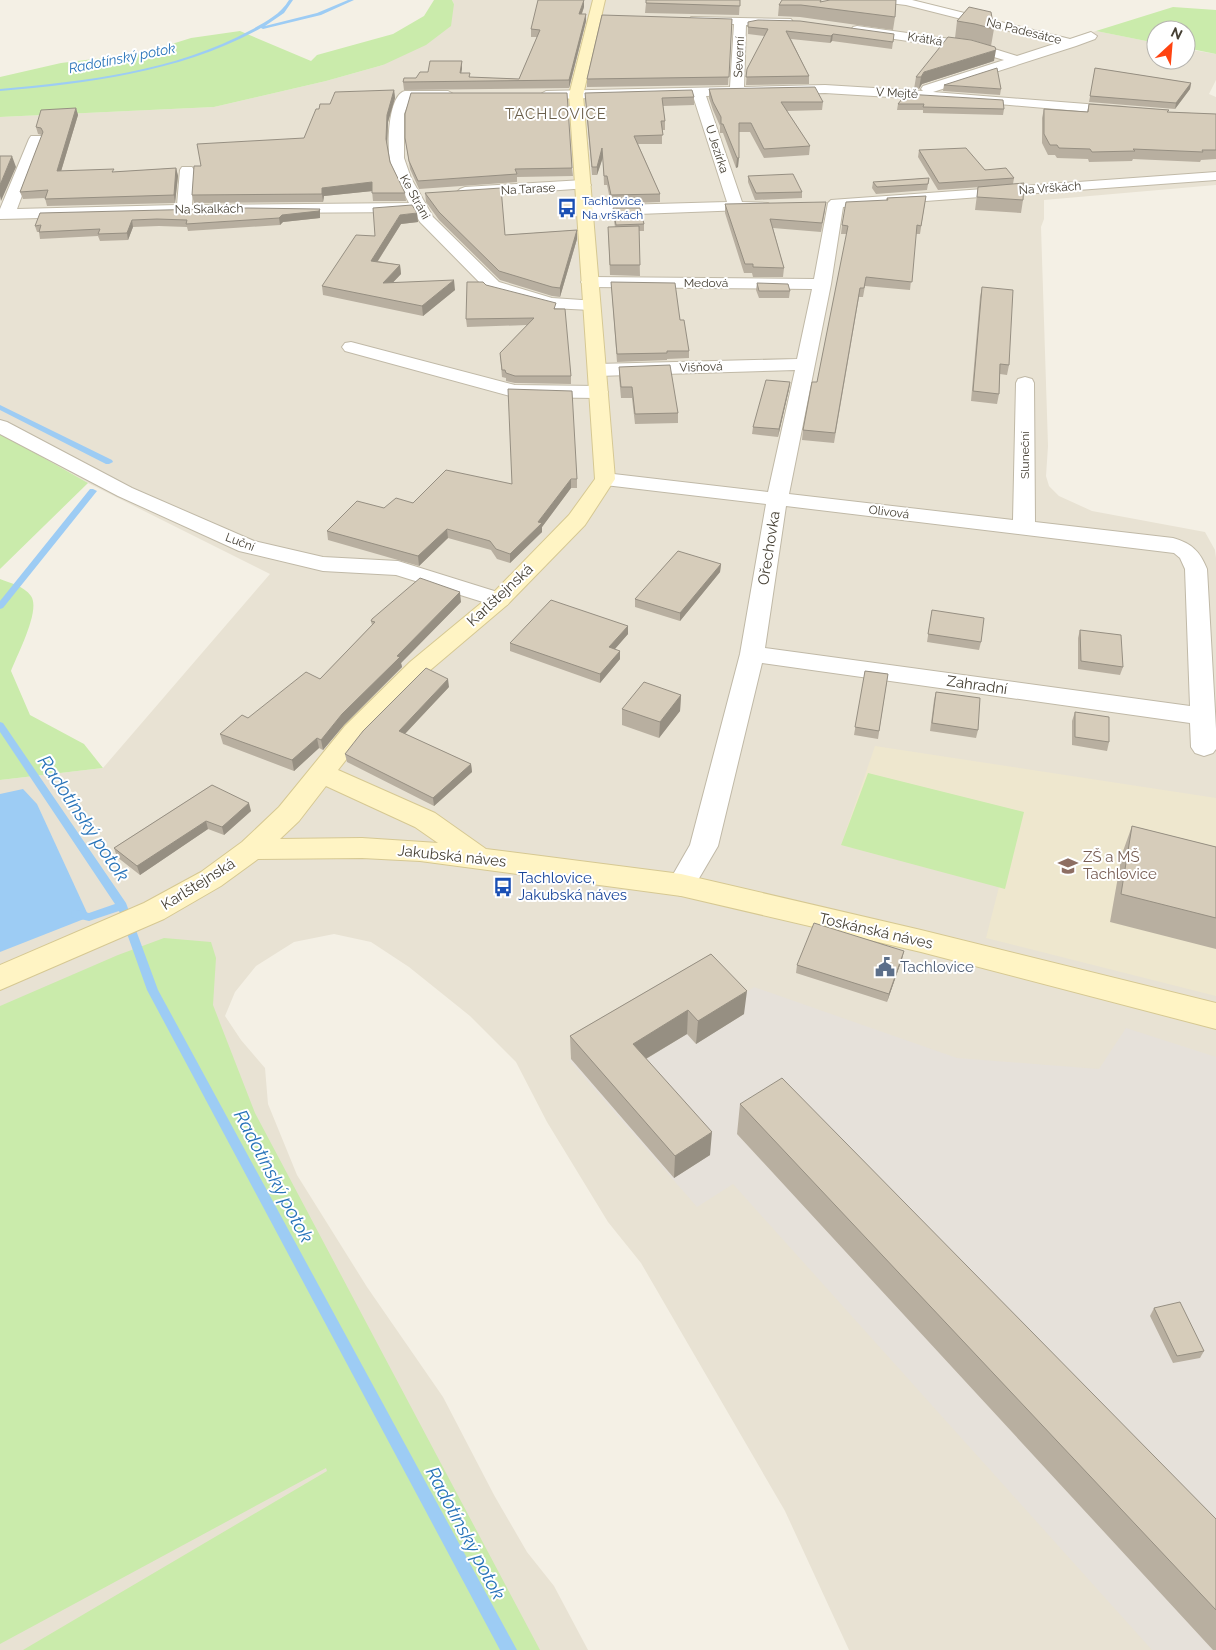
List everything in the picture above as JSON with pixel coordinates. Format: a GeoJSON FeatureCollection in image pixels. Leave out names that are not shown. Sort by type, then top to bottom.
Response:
{"type":"FeatureCollection","features":[{"type":"Feature","properties":{"kind":"main road"},"geometry":{"type":"LineString","coordinates":[[599,0],[599,17],[580,74],[576,95],[605,479]]}},
{"type":"Feature","properties":{"kind":"main road","name":"Karlštejnská"},"geometry":{"type":"LineString","coordinates":[[0,978],[154,911],[212,879],[252,849],[289,814],[323,774],[354,732],[419,667],[499,600],[577,520],[605,479]]}},
{"type":"Feature","properties":{"kind":"main road"},"geometry":{"type":"LineString","coordinates":[[323,774],[425,820],[478,858]]}},
{"type":"Feature","properties":{"kind":"main road","name":"Jakubská náves"},"geometry":{"type":"LineString","coordinates":[[252,849],[362,848],[420,851],[681,885]]}},
{"type":"Feature","properties":{"kind":"main road","name":"Toskánská náves"},"geometry":{"type":"LineString","coordinates":[[681,885],[921,942],[1216,1016]]}},
{"type":"Feature","properties":{"kind":"street","name":"Na Padesátce"},"geometry":{"type":"LineString","coordinates":[[889,0],[906,2],[1072,43]]}},
{"type":"Feature","properties":{"kind":"street","name":"Severní"},"geometry":{"type":"LineString","coordinates":[[682,20],[740,21],[737,90]]}},
{"type":"Feature","properties":{"kind":"street"},"geometry":{"type":"LineString","coordinates":[[740,21],[800,23]]}},
{"type":"Feature","properties":{"kind":"street","name":"Krátká"},"geometry":{"type":"LineString","coordinates":[[844,28],[972,46],[1017,60]]}},
{"type":"Feature","properties":{"kind":"street"},"geometry":{"type":"LineString","coordinates":[[915,93],[1091,36]]}},
{"type":"Feature","properties":{"kind":"street","name":"V Mejtě"},"geometry":{"type":"LineString","coordinates":[[576,95],[825,88],[915,93],[1141,112]]}},
{"type":"Feature","properties":{"kind":"street","name":"U Jezírka"},"geometry":{"type":"LineString","coordinates":[[698,91],[736,206]]}},
{"type":"Feature","properties":{"kind":"street","name":"Ke Stráni"},"geometry":{"type":"LineString","coordinates":[[463,95],[405,95],[397,114],[397,158],[403,178],[426,219],[492,286],[551,303],[591,305]]}},
{"type":"Feature","properties":{"kind":"street"},"geometry":{"type":"LineString","coordinates":[[530,95],[576,95]]}},
{"type":"Feature","properties":{"kind":"street"},"geometry":{"type":"LineString","coordinates":[[3,214],[36,139]]}},
{"type":"Feature","properties":{"kind":"street"},"geometry":{"type":"LineString","coordinates":[[184,209],[187,170]]}},
{"type":"Feature","properties":{"kind":"street","name":"Na Vrškách"},"geometry":{"type":"LineString","coordinates":[[829,204],[1216,176]]}},
{"type":"Feature","properties":{"kind":"street","name":"Na Tarase"},"geometry":{"type":"LineString","coordinates":[[451,193],[583,185]]}},
{"type":"Feature","properties":{"kind":"street"},"geometry":{"type":"LineString","coordinates":[[416,202],[432,194]]}},
{"type":"Feature","properties":{"kind":"street","name":"Na Skalkách"},"geometry":{"type":"LineString","coordinates":[[3,214],[416,202]]}},
{"type":"Feature","properties":{"kind":"street","name":"Ořechovka"},"geometry":{"type":"LineString","coordinates":[[681,885],[704,846],[752,654],[778,499],[822,284],[829,204]]}},
{"type":"Feature","properties":{"kind":"street"},"geometry":{"type":"LineString","coordinates":[[585,211],[775,206]]}},
{"type":"Feature","properties":{"kind":"street","name":"Medová"},"geometry":{"type":"LineString","coordinates":[[590,282],[822,284]]}},
{"type":"Feature","properties":{"kind":"street"},"geometry":{"type":"LineString","coordinates":[[351,347],[514,391],[598,392]]}},
{"type":"Feature","properties":{"kind":"street","name":"Višňová"},"geometry":{"type":"LineString","coordinates":[[597,370],[805,364]]}},
{"type":"Feature","properties":{"kind":"street","name":"Sluneční"},"geometry":{"type":"LineString","coordinates":[[1024,528],[1025,383]]}},
{"type":"Feature","properties":{"kind":"street","name":"Luční"},"geometry":{"type":"LineString","coordinates":[[0,426],[125,492],[246,546],[323,564],[398,568],[499,600]]}},
{"type":"Feature","properties":{"kind":"street","name":"Olivová"},"geometry":{"type":"LineString","coordinates":[[605,479],[1172,545],[1182,548],[1191,555],[1196,569],[1202,716]]}},
{"type":"Feature","properties":{"kind":"street","name":"Zahradní"},"geometry":{"type":"LineString","coordinates":[[752,654],[1202,716]]}},
{"type":"Feature","properties":{"kind":"street"},"geometry":{"type":"LineString","coordinates":[[1202,716],[1204,747]]}},
{"type":"Feature","properties":{"kind":"shaded area"},"geometry":{"type":"Polygon","coordinates":[[[452,0],[914,0],[1074,39],[1096,31],[1146,41],[1146,70],[1196,70],[1196,51],[1216,54],[1216,80],[1209,94],[1216,97],[1216,185],[1044,200],[1044,219],[1041,227],[1048,446],[1046,476],[1049,486],[1059,496],[1092,511],[1205,532],[1215,550],[1216,558],[1216,1650],[849,1650],[785,1511],[641,1263],[608,1222],[547,1122],[516,1062],[470,1016],[409,967],[371,942],[334,934],[294,942],[256,966],[235,992],[225,1016],[241,1040],[265,1068],[268,1104],[297,1175],[367,1287],[443,1397],[494,1495],[527,1552],[554,1586],[588,1650],[0,1650],[0,780],[103,768],[270,574],[88,483],[0,433],[0,117],[214,107],[326,81],[383,65],[454,4],[452,0]]]}},
{"type":"Feature","properties":{"kind":"shaded area","name":"ZŠ a MŠ Tachlovice"},"geometry":{"type":"Polygon","coordinates":[[[875,746],[1216,798],[1216,996],[986,938],[999,887],[841,845],[875,746]]]}},
{"type":"Feature","properties":{"kind":"shaded area"},"geometry":{"type":"Polygon","coordinates":[[[707,978],[731,1002],[754,987],[957,1058],[1099,1069],[1126,1028],[1216,1057],[1216,1650],[1152,1650],[733,1184],[697,1207],[569,1060],[707,978]]]}},
{"type":"Feature","properties":{"kind":"green space"},"geometry":{"type":"Polygon","coordinates":[[[434,0],[452,0],[454,4],[451,26],[426,45],[383,65],[326,81],[214,107],[0,117],[0,77],[61,63],[143,53],[191,38],[240,31],[311,61],[317,55],[393,34],[424,16],[434,0]]]}},
{"type":"Feature","properties":{"kind":"green space"},"geometry":{"type":"Polygon","coordinates":[[[1173,7],[1216,10],[1216,54],[1196,50],[1196,20],[1146,20],[1146,41],[1096,31],[1173,7]]]}},
{"type":"Feature","properties":{"kind":"green space"},"geometry":{"type":"Polygon","coordinates":[[[0,433],[88,483],[0,569],[0,433]]]}},
{"type":"Feature","properties":{"kind":"green space"},"geometry":{"type":"Polygon","coordinates":[[[0,579],[25,590],[31,596],[33,603],[31,622],[11,671],[30,715],[84,744],[103,768],[0,780],[0,579]]]}},
{"type":"Feature","properties":{"kind":"green space"},"geometry":{"type":"Polygon","coordinates":[[[868,773],[1024,812],[1005,889],[841,845],[868,773]]]}},
{"type":"Feature","properties":{"kind":"green space"},"geometry":{"type":"Polygon","coordinates":[[[164,938],[211,942],[216,958],[213,1005],[255,1113],[540,1650],[23,1650],[327,1471],[326,1468],[0,1644],[0,1006],[118,955],[164,938]]]}},
{"type":"Feature","properties":{"kind":"water"},"geometry":{"type":"Polygon","coordinates":[[[23,789],[37,804],[89,917],[0,952],[0,794],[23,789]]]}},
{"type":"Feature","properties":{"kind":"building"},"geometry":{"type":"Polygon","coordinates":[[[538,0],[584,0],[579,14],[586,14],[569,80],[403,82],[404,78],[416,78],[420,72],[428,72],[430,61],[462,61],[460,73],[470,73],[469,77],[519,79],[540,30],[531,29],[538,0]]]}},
{"type":"Feature","properties":{"kind":"building"},"geometry":{"type":"Polygon","coordinates":[[[646,0],[740,0],[740,6],[646,3],[646,0]]]}},
{"type":"Feature","properties":{"kind":"building"},"geometry":{"type":"Polygon","coordinates":[[[782,0],[821,0],[820,2],[830,0],[896,0],[895,17],[801,5],[779,5],[782,0]]]}},
{"type":"Feature","properties":{"kind":"building"},"geometry":{"type":"Polygon","coordinates":[[[969,7],[991,12],[994,29],[957,21],[969,7]]]}},
{"type":"Feature","properties":{"kind":"building"},"geometry":{"type":"Polygon","coordinates":[[[602,15],[732,19],[729,77],[587,79],[602,15]]]}},
{"type":"Feature","properties":{"kind":"building"},"geometry":{"type":"Polygon","coordinates":[[[758,20],[800,21],[894,34],[893,42],[833,34],[831,36],[786,31],[809,76],[746,77],[747,69],[768,29],[748,27],[748,22],[758,20]]]}},
{"type":"Feature","properties":{"kind":"building"},"geometry":{"type":"Polygon","coordinates":[[[948,37],[971,40],[995,47],[996,50],[924,72],[921,77],[916,77],[948,37]]]}},
{"type":"Feature","properties":{"kind":"building"},"geometry":{"type":"Polygon","coordinates":[[[997,68],[1001,89],[944,85],[997,68]]]}},
{"type":"Feature","properties":{"kind":"building"},"geometry":{"type":"Polygon","coordinates":[[[1095,68],[1191,83],[1176,103],[1090,96],[1095,68]]]}},
{"type":"Feature","properties":{"kind":"building"},"geometry":{"type":"Polygon","coordinates":[[[815,87],[823,102],[781,102],[810,146],[764,149],[751,123],[739,123],[739,158],[737,158],[723,124],[721,124],[721,117],[709,89],[815,87]]]}},
{"type":"Feature","properties":{"kind":"building"},"geometry":{"type":"Polygon","coordinates":[[[394,90],[387,115],[386,139],[390,162],[405,193],[372,193],[372,182],[322,188],[322,194],[192,195],[194,166],[201,166],[197,144],[304,138],[316,109],[319,109],[320,104],[330,104],[335,92],[394,90]]]}},
{"type":"Feature","properties":{"kind":"building"},"geometry":{"type":"Polygon","coordinates":[[[692,90],[694,97],[662,98],[665,121],[661,121],[663,135],[634,136],[660,194],[611,195],[607,176],[604,176],[602,148],[597,167],[592,167],[585,93],[692,90]]]}},
{"type":"Feature","properties":{"kind":"building"},"geometry":{"type":"Polygon","coordinates":[[[411,93],[567,93],[572,168],[515,169],[517,174],[418,181],[409,161],[405,138],[405,114],[411,93]]]}},
{"type":"Feature","properties":{"kind":"building"},"geometry":{"type":"Polygon","coordinates":[[[906,94],[1003,100],[1004,109],[923,107],[924,104],[898,104],[906,94]]]}},
{"type":"Feature","properties":{"kind":"building"},"geometry":{"type":"Polygon","coordinates":[[[1089,104],[1169,110],[1167,112],[1216,114],[1216,150],[1202,150],[1203,152],[1133,149],[1135,151],[1092,152],[1090,149],[1059,148],[1057,145],[1050,145],[1044,134],[1044,109],[1088,112],[1089,104]]]}},
{"type":"Feature","properties":{"kind":"building"},"geometry":{"type":"Polygon","coordinates":[[[76,108],[57,171],[114,169],[112,172],[176,168],[174,195],[45,199],[48,190],[20,192],[43,132],[41,128],[36,127],[41,110],[76,108]]]}},
{"type":"Feature","properties":{"kind":"building"},"geometry":{"type":"Polygon","coordinates":[[[966,148],[985,170],[1006,168],[1014,178],[939,183],[919,150],[966,148]]]}},
{"type":"Feature","properties":{"kind":"building"},"geometry":{"type":"Polygon","coordinates":[[[0,156],[12,156],[0,185],[0,156]]]}},
{"type":"Feature","properties":{"kind":"building"},"geometry":{"type":"Polygon","coordinates":[[[793,174],[802,192],[756,193],[748,176],[793,174]]]}},
{"type":"Feature","properties":{"kind":"building"},"geometry":{"type":"Polygon","coordinates":[[[929,178],[928,184],[877,187],[873,182],[929,178]]]}},
{"type":"Feature","properties":{"kind":"building"},"geometry":{"type":"Polygon","coordinates":[[[1024,183],[1023,200],[977,197],[978,187],[1024,183]]]}},
{"type":"Feature","properties":{"kind":"building"},"geometry":{"type":"Polygon","coordinates":[[[501,188],[505,235],[577,230],[560,288],[499,271],[439,212],[425,193],[501,188]]]}},
{"type":"Feature","properties":{"kind":"building"},"geometry":{"type":"Polygon","coordinates":[[[926,196],[921,226],[917,225],[912,282],[866,277],[864,288],[860,288],[835,433],[803,430],[812,382],[817,382],[848,226],[842,225],[846,202],[926,196]]]}},
{"type":"Feature","properties":{"kind":"building"},"geometry":{"type":"Polygon","coordinates":[[[826,202],[822,223],[770,219],[784,268],[753,267],[753,264],[745,264],[725,204],[826,202]]]}},
{"type":"Feature","properties":{"kind":"building"},"geometry":{"type":"Polygon","coordinates":[[[412,205],[417,213],[400,215],[371,261],[400,265],[383,283],[454,280],[422,306],[322,286],[356,235],[375,236],[373,208],[412,205]]]}},
{"type":"Feature","properties":{"kind":"building"},"geometry":{"type":"Polygon","coordinates":[[[247,208],[320,209],[319,211],[282,215],[279,218],[186,224],[187,220],[132,220],[127,233],[98,234],[100,229],[39,232],[41,225],[35,226],[40,213],[247,208]]]}},
{"type":"Feature","properties":{"kind":"building"},"geometry":{"type":"Polygon","coordinates":[[[613,208],[640,208],[644,224],[616,225],[613,208]]]}},
{"type":"Feature","properties":{"kind":"building"},"geometry":{"type":"Polygon","coordinates":[[[639,226],[640,265],[610,265],[608,227],[639,226]]]}},
{"type":"Feature","properties":{"kind":"building"},"geometry":{"type":"Polygon","coordinates":[[[467,282],[483,282],[486,285],[556,303],[554,309],[565,309],[571,376],[515,376],[502,370],[500,353],[534,318],[466,319],[467,282]]]}},
{"type":"Feature","properties":{"kind":"building"},"geometry":{"type":"Polygon","coordinates":[[[611,282],[675,283],[680,320],[684,320],[689,351],[617,354],[611,282]]]}},
{"type":"Feature","properties":{"kind":"building"},"geometry":{"type":"Polygon","coordinates":[[[757,283],[788,284],[790,291],[759,291],[757,283]]]}},
{"type":"Feature","properties":{"kind":"building"},"geometry":{"type":"Polygon","coordinates":[[[982,287],[1013,290],[1009,365],[1000,364],[999,394],[973,391],[982,287]]]}},
{"type":"Feature","properties":{"kind":"building"},"geometry":{"type":"Polygon","coordinates":[[[670,365],[678,413],[635,414],[632,387],[621,387],[619,367],[670,365]]]}},
{"type":"Feature","properties":{"kind":"building"},"geometry":{"type":"Polygon","coordinates":[[[766,380],[790,382],[779,429],[753,427],[766,380]]]}},
{"type":"Feature","properties":{"kind":"building"},"geometry":{"type":"Polygon","coordinates":[[[508,389],[572,391],[577,479],[571,479],[538,522],[542,523],[510,554],[496,549],[490,541],[447,529],[418,556],[327,531],[357,501],[384,508],[396,498],[413,503],[446,470],[512,484],[508,389]]]}},
{"type":"Feature","properties":{"kind":"building"},"geometry":{"type":"Polygon","coordinates":[[[678,551],[721,564],[680,613],[635,599],[678,551]]]}},
{"type":"Feature","properties":{"kind":"building"},"geometry":{"type":"Polygon","coordinates":[[[420,578],[460,592],[397,656],[400,657],[342,714],[321,740],[317,738],[292,760],[220,734],[242,715],[248,718],[306,672],[320,679],[375,622],[371,621],[372,619],[420,578]]]}},
{"type":"Feature","properties":{"kind":"building"},"geometry":{"type":"Polygon","coordinates":[[[551,600],[628,626],[609,647],[620,651],[600,674],[510,643],[551,600]]]}},
{"type":"Feature","properties":{"kind":"building"},"geometry":{"type":"Polygon","coordinates":[[[932,610],[984,618],[981,642],[928,634],[932,610]]]}},
{"type":"Feature","properties":{"kind":"building"},"geometry":{"type":"Polygon","coordinates":[[[1080,630],[1121,635],[1123,667],[1081,661],[1080,630]]]}},
{"type":"Feature","properties":{"kind":"building"},"geometry":{"type":"Polygon","coordinates":[[[426,668],[448,679],[399,731],[471,764],[433,798],[345,754],[363,731],[426,668]]]}},
{"type":"Feature","properties":{"kind":"building"},"geometry":{"type":"Polygon","coordinates":[[[865,671],[888,674],[879,731],[855,727],[865,671]]]}},
{"type":"Feature","properties":{"kind":"building"},"geometry":{"type":"Polygon","coordinates":[[[644,682],[681,695],[660,722],[622,709],[644,682]]]}},
{"type":"Feature","properties":{"kind":"building"},"geometry":{"type":"Polygon","coordinates":[[[936,692],[980,698],[978,730],[932,723],[936,692]]]}},
{"type":"Feature","properties":{"kind":"building"},"geometry":{"type":"Polygon","coordinates":[[[1075,712],[1109,717],[1109,742],[1075,737],[1075,712]]]}},
{"type":"Feature","properties":{"kind":"building"},"geometry":{"type":"Polygon","coordinates":[[[212,785],[249,803],[222,827],[206,821],[137,866],[114,848],[212,785]]]}},
{"type":"Feature","properties":{"kind":"building"},"geometry":{"type":"Polygon","coordinates":[[[1132,826],[1216,847],[1216,918],[1121,894],[1132,826]]]}},
{"type":"Feature","properties":{"kind":"building"},"geometry":{"type":"Polygon","coordinates":[[[814,923],[904,951],[889,994],[797,965],[814,923]]]}},
{"type":"Feature","properties":{"kind":"building"},"geometry":{"type":"Polygon","coordinates":[[[711,954],[747,991],[698,1021],[688,1010],[633,1044],[712,1132],[675,1156],[570,1036],[711,954]]]}},
{"type":"Feature","properties":{"kind":"building"},"geometry":{"type":"Polygon","coordinates":[[[782,1078],[1216,1519],[1216,1610],[740,1104],[782,1078]]]}},
{"type":"Feature","properties":{"kind":"building"},"geometry":{"type":"Polygon","coordinates":[[[1180,1302],[1204,1351],[1177,1356],[1154,1308],[1180,1302]]]}},
{"type":"Feature","properties":{"kind":"waterway","name":"Radotínský potok"},"geometry":{"type":"LineString","coordinates":[[0,90],[66,83],[136,72],[204,53],[264,25],[283,12],[291,0]]}},
{"type":"Feature","properties":{"kind":"waterway"},"geometry":{"type":"LineString","coordinates":[[263,28],[319,14],[352,0]]}},
{"type":"Feature","properties":{"kind":"waterway"},"geometry":{"type":"LineString","coordinates":[[0,407],[109,462]]}},
{"type":"Feature","properties":{"kind":"waterway"},"geometry":{"type":"LineString","coordinates":[[0,606],[93,491]]}},
{"type":"Feature","properties":{"kind":"waterway","name":"Radotínský potok"},"geometry":{"type":"LineString","coordinates":[[0,725],[122,906]]}},
{"type":"Feature","properties":{"kind":"waterway"},"geometry":{"type":"LineString","coordinates":[[76,914],[89,917],[122,906]]}},
{"type":"Feature","properties":{"kind":"waterway","name":"Radotínský potok"},"geometry":{"type":"LineString","coordinates":[[122,906],[153,990],[509,1650]]}},
{"type":"Feature","properties":{"kind":"place","name":"Tachlovice, Na vrškách"},"geometry":{"type":"Point","coordinates":[567,208]}},
{"type":"Feature","properties":{"kind":"place","name":"ZŠ a MŠ Tachlovice"},"geometry":{"type":"Point","coordinates":[1068,866]}},
{"type":"Feature","properties":{"kind":"place","name":"Tachlovice, Jakubská náves"},"geometry":{"type":"Point","coordinates":[503,887]}},
{"type":"Feature","properties":{"kind":"place","name":"Tachlovice"},"geometry":{"type":"Point","coordinates":[885,967]}},
{"type":"Feature","properties":{"kind":"district","name":"TACHLOVICE"},"geometry":{"type":"Point","coordinates":[556,114]}}]}
